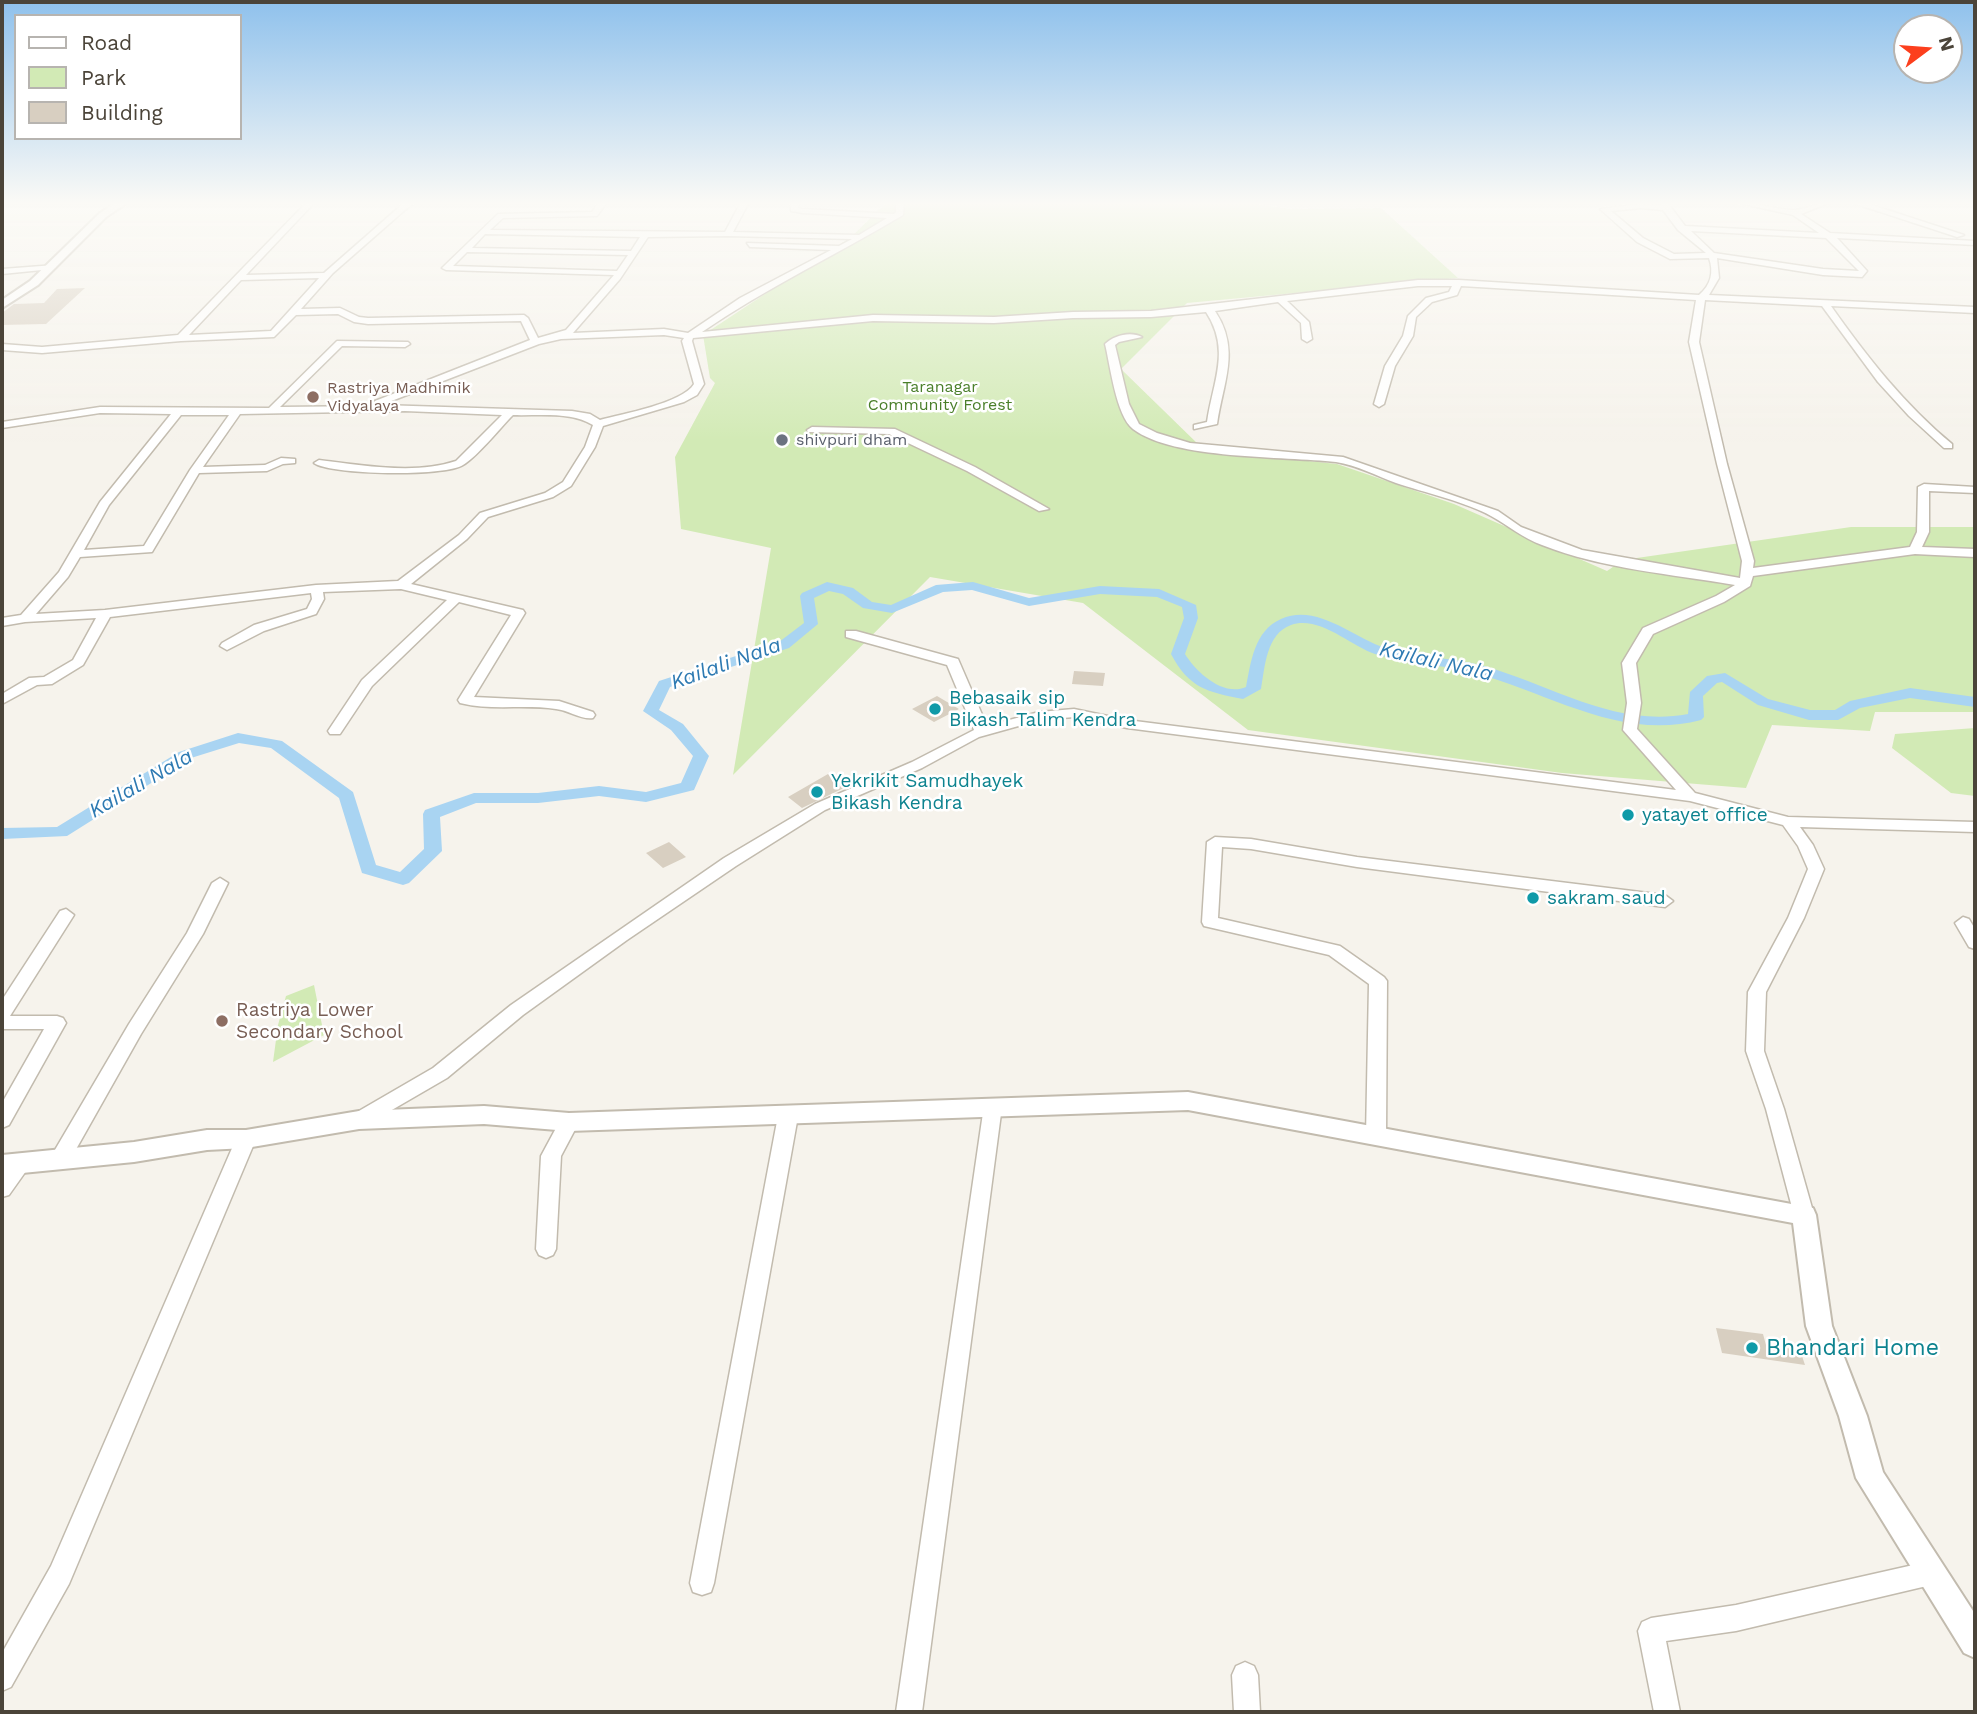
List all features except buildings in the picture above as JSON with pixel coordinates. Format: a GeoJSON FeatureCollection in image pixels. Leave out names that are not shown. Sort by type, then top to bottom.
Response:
{"type":"FeatureCollection","features":[{"type":"Feature","properties":{"kind":"street"},"geometry":{"type":"LineString","coordinates":[[2,304],[32,282]]}},
{"type":"Feature","properties":{"kind":"street"},"geometry":{"type":"LineString","coordinates":[[181,338],[234,282]]}},
{"type":"Feature","properties":{"kind":"street"},"geometry":{"type":"LineString","coordinates":[[6,351],[274,334],[320,282]]}},
{"type":"Feature","properties":{"kind":"street"},"geometry":{"type":"LineString","coordinates":[[562,336],[569,332],[613,282]]}},
{"type":"Feature","properties":{"kind":"street"},"geometry":{"type":"LineString","coordinates":[[2,425],[83,411],[405,408],[586,416],[599,424],[680,400],[694,393],[699,384],[687,341],[690,336],[743,300],[777,282]]}},
{"type":"Feature","properties":{"kind":"street"},"geometry":{"type":"LineString","coordinates":[[1702,297],[1709,293],[1714,282]]}},
{"type":"Feature","properties":{"kind":"street"},"geometry":{"type":"LineString","coordinates":[[366,409],[535,342],[562,336],[664,332],[690,336],[873,318],[994,320],[1209,309],[1418,283],[1975,310]]}},
{"type":"Feature","properties":{"kind":"street"},"geometry":{"type":"LineString","coordinates":[[1379,404],[1390,366],[1408,336],[1412,316],[1429,300],[1454,293],[1453,289],[1459,283]]}},
{"type":"Feature","properties":{"kind":"street"},"geometry":{"type":"LineString","coordinates":[[1690,796],[1630,730],[1634,703],[1629,663],[1648,631],[1720,599],[1746,578],[1748,561],[1694,342],[1702,297]]}},
{"type":"Feature","properties":{"kind":"street"},"geometry":{"type":"LineString","coordinates":[[1281,300],[1305,322],[1307,339]]}},
{"type":"Feature","properties":{"kind":"street"},"geometry":{"type":"LineString","coordinates":[[1825,304],[1869,366],[1921,425],[1948,446]]}},
{"type":"Feature","properties":{"kind":"street"},"geometry":{"type":"LineString","coordinates":[[1198,427],[1212,424],[1214,403],[1226,358],[1225,337],[1218,320],[1209,309]]}},
{"type":"Feature","properties":{"kind":"street"},"geometry":{"type":"LineString","coordinates":[[292,312],[340,311],[357,320],[368,321],[524,318],[535,342]]}},
{"type":"Feature","properties":{"kind":"street"},"geometry":{"type":"LineString","coordinates":[[1137,337],[1116,339],[1110,344],[1124,404],[1135,426],[1153,435],[1189,446],[1300,458],[1339,459],[1494,513],[1507,525],[1550,546],[1596,557],[1746,578],[1915,550],[1975,553]]}},
{"type":"Feature","properties":{"kind":"street"},"geometry":{"type":"LineString","coordinates":[[271,411],[340,343],[405,344]]}},
{"type":"Feature","properties":{"kind":"street"},"geometry":{"type":"LineString","coordinates":[[25,618],[64,574],[104,504],[179,411]]}},
{"type":"Feature","properties":{"kind":"street"},"geometry":{"type":"LineString","coordinates":[[75,554],[148,549],[195,470],[237,411]]}},
{"type":"Feature","properties":{"kind":"street"},"geometry":{"type":"LineString","coordinates":[[319,463],[418,470],[451,468],[460,463],[509,413]]}},
{"type":"Feature","properties":{"kind":"street"},"geometry":{"type":"LineString","coordinates":[[401,585],[463,537],[484,515],[549,495],[567,485],[590,447],[599,424]]}},
{"type":"Feature","properties":{"kind":"street"},"geometry":{"type":"LineString","coordinates":[[812,430],[891,431],[971,469],[1043,509]]}},
{"type":"Feature","properties":{"kind":"street"},"geometry":{"type":"LineString","coordinates":[[195,470],[267,468],[281,461],[291,461]]}},
{"type":"Feature","properties":{"kind":"street"},"geometry":{"type":"LineString","coordinates":[[1915,550],[1923,532],[1924,488],[1975,490]]}},
{"type":"Feature","properties":{"kind":"street"},"geometry":{"type":"LineString","coordinates":[[2,622],[25,618],[105,614],[316,589],[401,585],[519,613],[465,700],[480,704],[536,702],[563,705],[588,715]]}},
{"type":"Feature","properties":{"kind":"street"},"geometry":{"type":"LineString","coordinates":[[228,646],[259,628],[312,611],[318,599],[316,589]]}},
{"type":"Feature","properties":{"kind":"street"},"geometry":{"type":"LineString","coordinates":[[335,732],[368,683],[456,598]]}},
{"type":"Feature","properties":{"kind":"street"},"geometry":{"type":"LineString","coordinates":[[2,700],[34,681],[47,681],[78,662],[105,614]]}},
{"type":"Feature","properties":{"kind":"street"},"geometry":{"type":"LineString","coordinates":[[851,634],[953,662],[982,732]]}},
{"type":"Feature","properties":{"kind":"street"},"geometry":{"type":"LineString","coordinates":[[359,1120],[440,1073],[528,1002],[741,855],[820,807],[917,765],[944,748],[982,732],[1039,716],[1074,713],[1126,724],[1690,796],[1788,822],[1975,827]]}},
{"type":"Feature","properties":{"kind":"street"},"geometry":{"type":"LineString","coordinates":[[1788,822],[1805,845],[1816,869],[1796,918],[1757,992],[1755,1051],[1775,1109],[1804,1215],[1819,1326],[1853,1416],[1870,1478],[1975,1642]]}},
{"type":"Feature","properties":{"kind":"street"},"geometry":{"type":"LineString","coordinates":[[1376,1136],[1378,981],[1334,950],[1210,922],[1215,842],[1246,841],[1356,862],[1665,901]]}},
{"type":"Feature","properties":{"kind":"street"},"geometry":{"type":"LineString","coordinates":[[59,1161],[135,1029],[195,934],[219,883]]}},
{"type":"Feature","properties":{"kind":"street"},"geometry":{"type":"LineString","coordinates":[[2,1014],[66,915]]}},
{"type":"Feature","properties":{"kind":"street"},"geometry":{"type":"LineString","coordinates":[[1963,923],[1975,943]]}},
{"type":"Feature","properties":{"kind":"street"},"geometry":{"type":"LineString","coordinates":[[2,1022],[57,1023],[2,1120]]}},
{"type":"Feature","properties":{"kind":"street"},"geometry":{"type":"LineString","coordinates":[[2,1189],[12,1165],[134,1152],[207,1140],[246,1139],[359,1120],[484,1115],[569,1122],[1188,1101],[1804,1215]]}},
{"type":"Feature","properties":{"kind":"street"},"geometry":{"type":"LineString","coordinates":[[909,1712],[993,1107]]}},
{"type":"Feature","properties":{"kind":"street"},"geometry":{"type":"LineString","coordinates":[[702,1583],[788,1116]]}},
{"type":"Feature","properties":{"kind":"street"},"geometry":{"type":"LineString","coordinates":[[546,1249],[551,1156],[569,1122]]}},
{"type":"Feature","properties":{"kind":"street"},"geometry":{"type":"LineString","coordinates":[[2,1678],[60,1575],[246,1139]]}},
{"type":"Feature","properties":{"kind":"street"},"geometry":{"type":"LineString","coordinates":[[1667,1712],[1651,1631],[1736,1618],[1931,1573]]}},
{"type":"Feature","properties":{"kind":"street"},"geometry":{"type":"LineString","coordinates":[[1245,1675],[1247,1712]]}},
{"type":"Feature","properties":{"kind":"green space","name":"Taranagar Community Forest"},"geometry":{"type":"Polygon","coordinates":[[[783,282],[1415,282],[1187,303],[1121,369],[1199,445],[1251,455],[1337,464],[1454,504],[1607,571],[1623,560],[1851,527],[1975,527],[1975,712],[1875,712],[1870,731],[1772,725],[1746,788],[1562,773],[1248,730],[1083,603],[930,577],[733,775],[771,548],[681,529],[675,457],[715,383],[710,378],[703,335],[783,282]]]}},
{"type":"Feature","properties":{"kind":"green space"},"geometry":{"type":"Polygon","coordinates":[[[1975,728],[1975,796],[1951,793],[1892,748],[1895,734],[1975,728]]]}},
{"type":"Feature","properties":{"kind":"green space"},"geometry":{"type":"Polygon","coordinates":[[[314,985],[324,1035],[273,1062],[278,1025],[286,996],[314,985]]]}},
{"type":"Feature","properties":{"kind":"waterway","name":"Kailali Nala"},"geometry":{"type":"LineString","coordinates":[[2,834],[61,832],[185,755],[238,738],[276,744],[347,796],[368,869],[403,879],[433,851],[431,814],[474,798],[538,798],[599,791],[646,797],[688,786],[701,756],[677,727],[651,711],[664,684],[784,645],[811,624],[807,596],[827,586],[848,591],[868,605],[892,609],[941,588],[973,586],[1029,602],[1100,590],[1159,593],[1189,605],[1191,618],[1178,654],[1190,673],[1204,684],[1243,694],[1253,689],[1260,657],[1269,634],[1286,621],[1300,619],[1327,625],[1377,650],[1477,669],[1586,708],[1642,722],[1669,722],[1696,717],[1695,695],[1712,679],[1725,677],[1763,702],[1809,715],[1838,715],[1855,704],[1910,693],[1975,702]]}},
{"type":"Feature","properties":{"kind":"place","name":"Rastriya Madhimik Vidyalaya"},"geometry":{"type":"Point","coordinates":[313,397]}},
{"type":"Feature","properties":{"kind":"place","name":"shivpuri dham"},"geometry":{"type":"Point","coordinates":[782,440]}},
{"type":"Feature","properties":{"kind":"place","name":"Bebasaik sip Bikash Talim Kendra"},"geometry":{"type":"Point","coordinates":[935,709]}},
{"type":"Feature","properties":{"kind":"place","name":"Yekrikit Samudhayek Bikash Kendra"},"geometry":{"type":"Point","coordinates":[817,792]}},
{"type":"Feature","properties":{"kind":"place","name":"yatayet office"},"geometry":{"type":"Point","coordinates":[1628,815]}},
{"type":"Feature","properties":{"kind":"place","name":"sakram saud"},"geometry":{"type":"Point","coordinates":[1533,898]}},
{"type":"Feature","properties":{"kind":"place","name":"Rastriya Lower Secondary School"},"geometry":{"type":"Point","coordinates":[222,1021]}},
{"type":"Feature","properties":{"kind":"place","name":"Bhandari Home"},"geometry":{"type":"Point","coordinates":[1752,1348]}}]}
